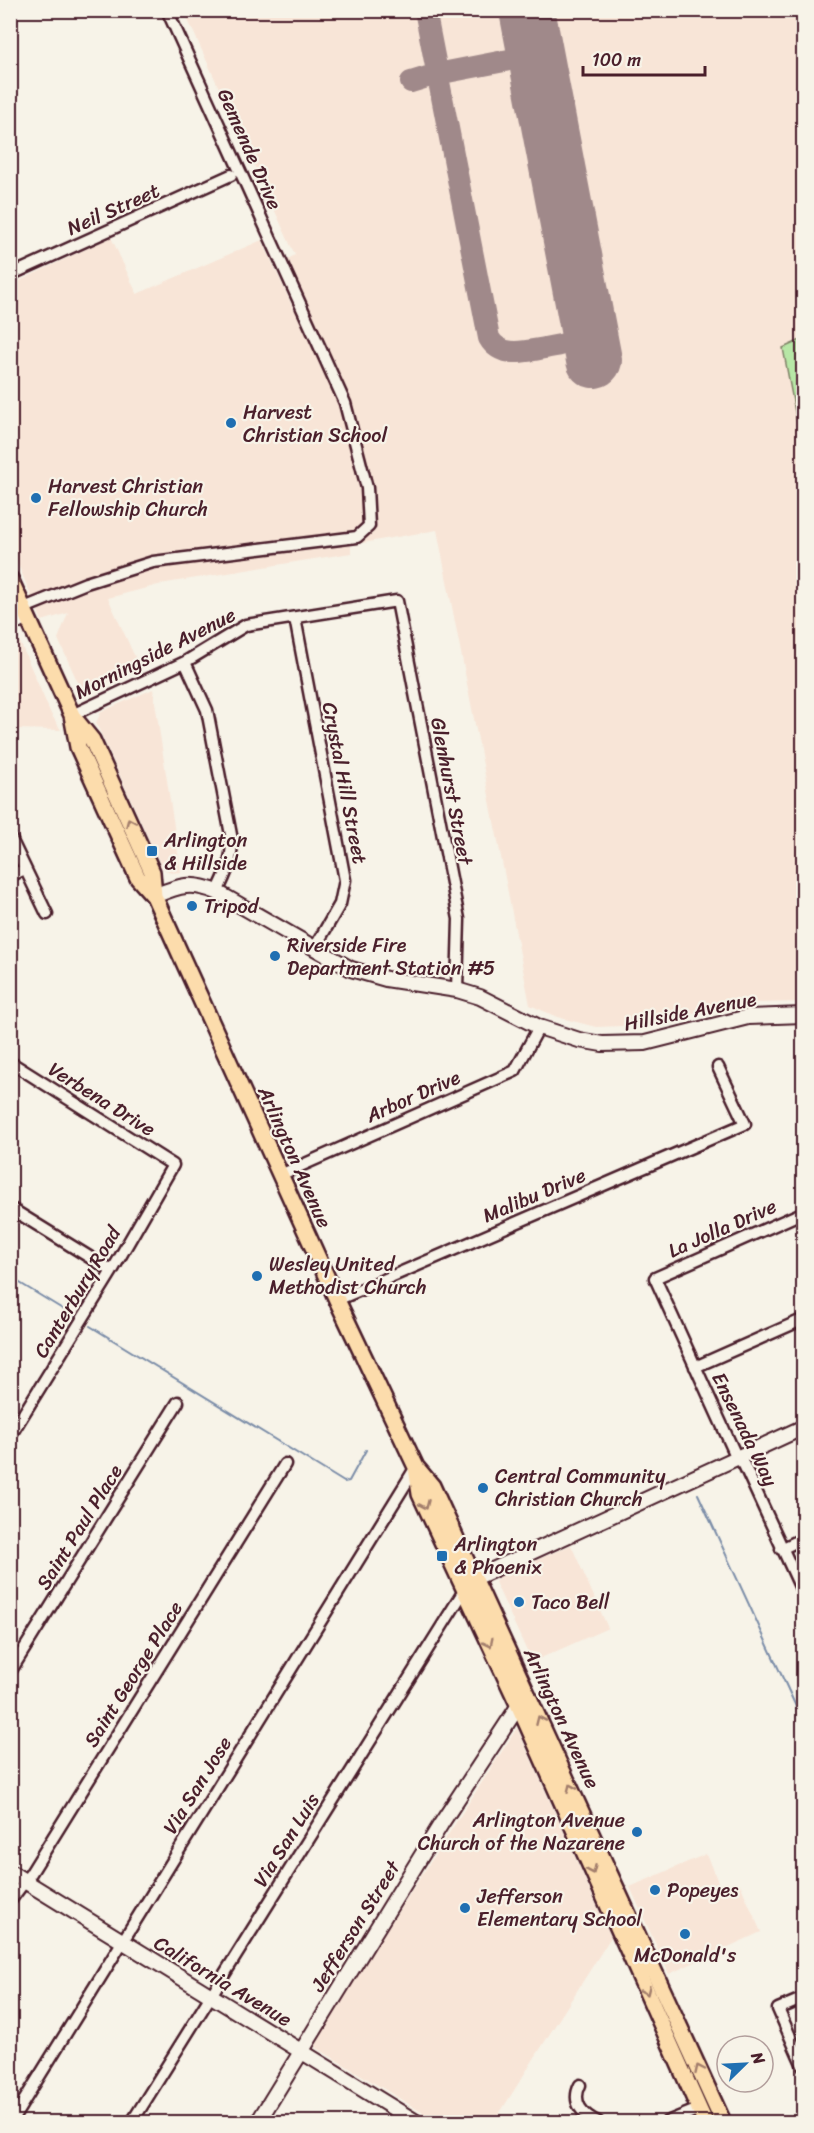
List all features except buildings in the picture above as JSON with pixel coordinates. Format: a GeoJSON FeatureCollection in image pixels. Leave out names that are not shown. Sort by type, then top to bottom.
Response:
{"type":"FeatureCollection","features":[{"type":"Feature","properties":{"kind":"main road","name":"Arlington Avenue"},"geometry":{"type":"LineString","coordinates":[[10,579],[17,606],[72,715],[92,740],[152,872],[154,896],[337,1300],[416,1467],[432,1486],[469,1584],[723,2122]]}},
{"type":"Feature","properties":{"kind":"main road","name":"Arlington Avenue"},"geometry":{"type":"LineString","coordinates":[[523,1699],[530,1731],[702,2116]]}},
{"type":"Feature","properties":{"kind":"street","name":"Gemende Drive"},"geometry":{"type":"LineString","coordinates":[[17,606],[153,562],[357,537],[369,526],[367,488],[345,403],[168,10]]}},
{"type":"Feature","properties":{"kind":"street","name":"Neil Street"},"geometry":{"type":"LineString","coordinates":[[10,276],[231,175]]}},
{"type":"Feature","properties":{"kind":"street","name":"Morningside Avenue"},"geometry":{"type":"LineString","coordinates":[[72,715],[185,662],[246,625],[397,601]]}},
{"type":"Feature","properties":{"kind":"street","name":"Glenhurst Street"},"geometry":{"type":"LineString","coordinates":[[397,601],[459,919],[457,990]]}},
{"type":"Feature","properties":{"kind":"street"},"geometry":{"type":"LineString","coordinates":[[10,625],[19,621],[17,606]]}},
{"type":"Feature","properties":{"kind":"street","name":"Crystal Hill Street"},"geometry":{"type":"LineString","coordinates":[[295,618],[345,880],[340,904],[314,949]]}},
{"type":"Feature","properties":{"kind":"street"},"geometry":{"type":"LineString","coordinates":[[185,662],[207,710],[232,840],[229,868],[217,892]]}},
{"type":"Feature","properties":{"kind":"street"},"geometry":{"type":"LineString","coordinates":[[10,837],[47,914]]}},
{"type":"Feature","properties":{"kind":"street"},"geometry":{"type":"LineString","coordinates":[[10,876],[25,869]]}},
{"type":"Feature","properties":{"kind":"street","name":"Hillside Avenue"},"geometry":{"type":"LineString","coordinates":[[154,896],[193,884],[217,892],[351,969],[457,990],[480,997],[539,1027],[579,1040],[630,1045],[748,1017],[804,1015]]}},
{"type":"Feature","properties":{"kind":"street","name":"Arbor Drive"},"geometry":{"type":"LineString","coordinates":[[280,1175],[515,1071],[539,1027]]}},
{"type":"Feature","properties":{"kind":"street","name":"Verbena Drive"},"geometry":{"type":"LineString","coordinates":[[10,1062],[173,1165]]}},
{"type":"Feature","properties":{"kind":"street","name":"Malibu Drive"},"geometry":{"type":"LineString","coordinates":[[337,1300],[745,1124],[718,1067]]}},
{"type":"Feature","properties":{"kind":"street","name":"Canterbury Road"},"geometry":{"type":"LineString","coordinates":[[10,1436],[112,1271],[173,1165]]}},
{"type":"Feature","properties":{"kind":"street"},"geometry":{"type":"LineString","coordinates":[[11,1208],[112,1271]]}},
{"type":"Feature","properties":{"kind":"street","name":"La Jolla Drive"},"geometry":{"type":"LineString","coordinates":[[655,1278],[804,1212]]}},
{"type":"Feature","properties":{"kind":"street","name":"Ensenada Way"},"geometry":{"type":"LineString","coordinates":[[655,1278],[736,1456],[744,1465],[804,1595]]}},
{"type":"Feature","properties":{"kind":"street"},"geometry":{"type":"LineString","coordinates":[[695,1367],[804,1319]]}},
{"type":"Feature","properties":{"kind":"street","name":"Saint Paul Place"},"geometry":{"type":"LineString","coordinates":[[10,1672],[178,1402]]}},
{"type":"Feature","properties":{"kind":"street"},"geometry":{"type":"LineString","coordinates":[[469,1584],[736,1456],[804,1427]]}},
{"type":"Feature","properties":{"kind":"street","name":"Saint George Place"},"geometry":{"type":"LineString","coordinates":[[10,1901],[25,1881],[285,1464]]}},
{"type":"Feature","properties":{"kind":"street","name":"Via San Jose"},"geometry":{"type":"LineString","coordinates":[[11,2122],[416,1467]]}},
{"type":"Feature","properties":{"kind":"street"},"geometry":{"type":"LineString","coordinates":[[781,1549],[804,1538]]}},
{"type":"Feature","properties":{"kind":"street","name":"Via San Luis"},"geometry":{"type":"LineString","coordinates":[[132,2122],[469,1584]]}},
{"type":"Feature","properties":{"kind":"street","name":"Jefferson Street"},"geometry":{"type":"LineString","coordinates":[[258,2122],[441,1824],[523,1699]]}},
{"type":"Feature","properties":{"kind":"street"},"geometry":{"type":"LineString","coordinates":[[507,1724],[517,1720],[530,1731]]}},
{"type":"Feature","properties":{"kind":"street","name":"California Avenue"},"geometry":{"type":"LineString","coordinates":[[10,1872],[416,2122]]}},
{"type":"Feature","properties":{"kind":"street"},"geometry":{"type":"LineString","coordinates":[[804,1998],[778,2009],[804,2068]]}},
{"type":"Feature","properties":{"kind":"street"},"geometry":{"type":"LineString","coordinates":[[580,2085],[576,2098],[579,2107],[587,2116],[598,2122]]}},
{"type":"Feature","properties":{"kind":"street"},"geometry":{"type":"LineString","coordinates":[[667,2122],[702,2116]]}},
{"type":"Feature","properties":{"kind":"shaded area"},"geometry":{"type":"Polygon","coordinates":[[[184,11],[803,11],[803,339],[783,349],[804,455],[803,1002],[751,1003],[623,1026],[596,1027],[557,1017],[530,1005],[437,530],[351,545],[351,553],[166,583],[108,598],[140,668],[86,692],[80,687],[58,639],[68,613],[42,621],[11,548],[11,285],[111,237],[137,294],[262,240],[294,310],[308,305],[288,259],[295,255],[184,11]]]}},
{"type":"Feature","properties":{"kind":"shaded area"},"geometry":{"type":"Polygon","coordinates":[[[11,639],[20,642],[51,714],[61,730],[11,729],[11,639]]]}},
{"type":"Feature","properties":{"kind":"shaded area"},"geometry":{"type":"Polygon","coordinates":[[[153,689],[181,872],[171,873],[162,868],[96,723],[101,712],[153,689]]]}},
{"type":"Feature","properties":{"kind":"shaded area"},"geometry":{"type":"Polygon","coordinates":[[[571,1545],[608,1628],[532,1662],[495,1582],[499,1577],[571,1545]]]}},
{"type":"Feature","properties":{"kind":"shaded area"},"geometry":{"type":"Polygon","coordinates":[[[517,1728],[611,1937],[494,2122],[438,2122],[312,2045],[517,1728]]]}},
{"type":"Feature","properties":{"kind":"shaded area"},"geometry":{"type":"Polygon","coordinates":[[[706,1854],[722,1891],[740,1884],[761,1932],[669,1974],[630,1887],[706,1854]]]}},
{"type":"Feature","properties":{"kind":"green space"},"geometry":{"type":"Polygon","coordinates":[[[803,339],[803,455],[783,348],[803,339]]]}},
{"type":"Feature","properties":{"kind":"waterway"},"geometry":{"type":"LineString","coordinates":[[10,1277],[74,1316]]}},
{"type":"Feature","properties":{"kind":"waterway"},"geometry":{"type":"LineString","coordinates":[[90,1326],[344,1482],[349,1481],[366,1450]]}},
{"type":"Feature","properties":{"kind":"waterway"},"geometry":{"type":"LineString","coordinates":[[698,1494],[804,1724]]}},
{"type":"Feature","properties":{"kind":"taxiway"},"geometry":{"type":"LineString","coordinates":[[425,10],[489,338],[494,345],[507,351],[522,352],[545,348],[568,342],[587,320]]}},
{"type":"Feature","properties":{"kind":"taxiway"},"geometry":{"type":"LineString","coordinates":[[411,82],[437,74],[535,55]]}},
{"type":"Feature","properties":{"kind":"runway"},"geometry":{"type":"LineString","coordinates":[[527,10],[594,360]]}},
{"type":"Feature","properties":{"kind":"place","name":"Harvest Christian School"},"geometry":{"type":"Point","coordinates":[231,423]}},
{"type":"Feature","properties":{"kind":"place","name":"Harvest Christian Fellowship Church"},"geometry":{"type":"Point","coordinates":[36,498]}},
{"type":"Feature","properties":{"kind":"place","name":"Arlington & Hillside"},"geometry":{"type":"Point","coordinates":[152,851]}},
{"type":"Feature","properties":{"kind":"place","name":"Tripod"},"geometry":{"type":"Point","coordinates":[192,906]}},
{"type":"Feature","properties":{"kind":"place","name":"Riverside Fire Department Station #5"},"geometry":{"type":"Point","coordinates":[275,956]}},
{"type":"Feature","properties":{"kind":"place","name":"Wesley United Methodist Church"},"geometry":{"type":"Point","coordinates":[257,1276]}},
{"type":"Feature","properties":{"kind":"place","name":"Central Community Christian Church"},"geometry":{"type":"Point","coordinates":[483,1488]}},
{"type":"Feature","properties":{"kind":"place","name":"Arlington & Phoenix"},"geometry":{"type":"Point","coordinates":[442,1556]}},
{"type":"Feature","properties":{"kind":"place","name":"Taco Bell"},"geometry":{"type":"Point","coordinates":[519,1602]}},
{"type":"Feature","properties":{"kind":"place","name":"Arlington Avenue Church of the Nazarene"},"geometry":{"type":"Point","coordinates":[637,1832]}},
{"type":"Feature","properties":{"kind":"place","name":"Popeyes"},"geometry":{"type":"Point","coordinates":[655,1890]}},
{"type":"Feature","properties":{"kind":"place","name":"Jefferson Elementary School"},"geometry":{"type":"Point","coordinates":[465,1908]}},
{"type":"Feature","properties":{"kind":"place","name":"McDonald's"},"geometry":{"type":"Point","coordinates":[685,1934]}}]}
